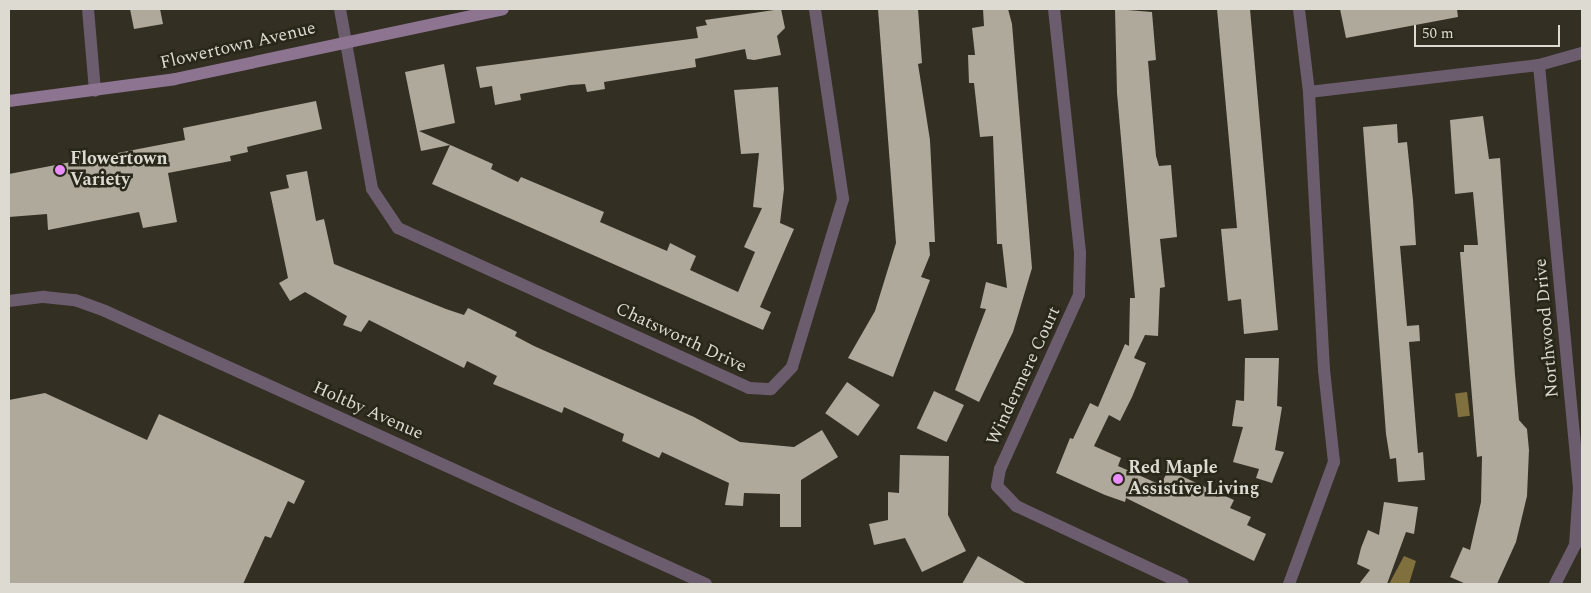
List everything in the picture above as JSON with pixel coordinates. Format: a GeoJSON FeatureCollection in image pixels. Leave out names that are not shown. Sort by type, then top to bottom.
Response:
{"type":"FeatureCollection","features":[{"type":"Feature","properties":{"kind":"street"},"geometry":{"type":"LineString","coordinates":[[88,9],[95,91]]}},
{"type":"Feature","properties":{"kind":"street","name":"Chatsworth Drive"},"geometry":{"type":"LineString","coordinates":[[340,9],[372,189],[398,228],[749,388],[771,389],[792,367],[843,199],[815,9]]}},
{"type":"Feature","properties":{"kind":"street","name":"Flowertown Avenue"},"geometry":{"type":"LineString","coordinates":[[9,101],[175,79],[345,40],[503,9]]}},
{"type":"Feature","properties":{"kind":"street","name":"Windermere Court"},"geometry":{"type":"LineString","coordinates":[[1054,9],[1080,253],[1079,295],[1000,469],[997,486],[1016,506],[1183,584]]}},
{"type":"Feature","properties":{"kind":"street"},"geometry":{"type":"LineString","coordinates":[[1289,584],[1334,462],[1324,370],[1309,92],[1299,9]]}},
{"type":"Feature","properties":{"kind":"street"},"geometry":{"type":"LineString","coordinates":[[1309,92],[1539,65],[1582,53]]}},
{"type":"Feature","properties":{"kind":"street","name":"Northwood Drive"},"geometry":{"type":"LineString","coordinates":[[1539,65],[1579,488],[1575,545],[1555,584]]}},
{"type":"Feature","properties":{"kind":"street","name":"Holtby Avenue"},"geometry":{"type":"LineString","coordinates":[[9,301],[44,297],[75,300],[105,311],[706,584]]}},
{"type":"Feature","properties":{"kind":"shaded area"},"geometry":{"type":"Polygon","coordinates":[[[1467,392],[1470,416],[1458,417],[1455,393],[1467,392]]]}},
{"type":"Feature","properties":{"kind":"shaded area"},"geometry":{"type":"Polygon","coordinates":[[[1404,556],[1416,561],[1409,584],[1389,584],[1404,556]]]}},
{"type":"Feature","properties":{"kind":"building"},"geometry":{"type":"Polygon","coordinates":[[[130,9],[160,9],[163,24],[134,29],[130,9]]]}},
{"type":"Feature","properties":{"kind":"building"},"geometry":{"type":"Polygon","coordinates":[[[781,9],[785,28],[777,36],[781,55],[754,60],[747,59],[745,49],[695,59],[696,67],[604,82],[605,89],[587,92],[585,84],[570,85],[520,94],[521,100],[495,105],[492,86],[480,88],[476,67],[698,38],[696,27],[707,25],[705,20],[781,9]]]}},
{"type":"Feature","properties":{"kind":"building"},"geometry":{"type":"Polygon","coordinates":[[[878,9],[918,9],[922,63],[918,64],[930,140],[935,242],[929,242],[930,255],[921,277],[930,280],[893,377],[848,358],[875,311],[896,243],[878,9]]]}},
{"type":"Feature","properties":{"kind":"building"},"geometry":{"type":"Polygon","coordinates":[[[983,9],[1008,9],[1012,24],[1032,268],[1013,332],[979,402],[955,390],[986,309],[980,308],[986,282],[1007,288],[1002,244],[997,244],[993,136],[980,137],[974,83],[969,83],[968,55],[975,55],[972,28],[984,26],[983,9]]]}},
{"type":"Feature","properties":{"kind":"building"},"geometry":{"type":"Polygon","coordinates":[[[1115,9],[1152,12],[1156,60],[1148,61],[1156,156],[1159,166],[1171,165],[1177,237],[1160,239],[1165,287],[1160,288],[1158,336],[1145,335],[1134,358],[1146,363],[1132,397],[1120,421],[1109,415],[1094,446],[1121,458],[1118,466],[1161,485],[1168,470],[1234,500],[1230,508],[1251,517],[1247,525],[1266,534],[1254,561],[1126,498],[1125,502],[1105,495],[1056,473],[1070,438],[1073,439],[1090,403],[1098,407],[1125,344],[1129,346],[1130,298],[1135,298],[1117,93],[1115,9]]]}},
{"type":"Feature","properties":{"kind":"building"},"geometry":{"type":"Polygon","coordinates":[[[1217,9],[1250,9],[1278,330],[1244,334],[1241,299],[1228,301],[1221,229],[1237,228],[1217,9]]]}},
{"type":"Feature","properties":{"kind":"building"},"geometry":{"type":"Polygon","coordinates":[[[1340,9],[1457,9],[1458,17],[1346,38],[1340,9]]]}},
{"type":"Feature","properties":{"kind":"building"},"geometry":{"type":"Polygon","coordinates":[[[444,64],[455,123],[419,131],[493,164],[491,169],[518,182],[521,177],[604,212],[600,222],[667,251],[670,243],[696,256],[690,270],[738,292],[755,252],[744,247],[762,208],[753,207],[759,153],[741,154],[734,90],[778,87],[784,189],[780,223],[794,229],[760,307],[771,312],[763,330],[432,184],[450,145],[421,151],[405,72],[444,64]]]}},
{"type":"Feature","properties":{"kind":"building"},"geometry":{"type":"Polygon","coordinates":[[[316,101],[322,129],[247,147],[248,152],[230,156],[231,161],[168,173],[177,222],[143,228],[139,212],[48,230],[47,214],[9,217],[9,174],[185,140],[183,128],[316,101]]]}},
{"type":"Feature","properties":{"kind":"building"},"geometry":{"type":"Polygon","coordinates":[[[1483,116],[1489,159],[1500,158],[1519,420],[1527,429],[1529,450],[1527,496],[1516,542],[1497,584],[1466,584],[1450,577],[1463,547],[1470,550],[1481,502],[1482,456],[1477,457],[1460,252],[1464,252],[1464,245],[1478,245],[1473,192],[1455,194],[1450,120],[1483,116]]]}},
{"type":"Feature","properties":{"kind":"building"},"geometry":{"type":"Polygon","coordinates":[[[1397,124],[1398,143],[1407,142],[1413,200],[1416,245],[1400,246],[1407,326],[1419,325],[1420,341],[1409,342],[1418,453],[1423,452],[1425,480],[1398,482],[1396,458],[1390,459],[1386,434],[1363,127],[1397,124]]]}},
{"type":"Feature","properties":{"kind":"building"},"geometry":{"type":"Polygon","coordinates":[[[307,171],[316,221],[324,219],[334,264],[464,315],[468,308],[517,332],[515,336],[534,346],[694,417],[740,442],[794,447],[822,430],[838,457],[801,480],[801,527],[780,527],[780,494],[744,493],[743,506],[725,505],[729,483],[662,452],[659,458],[622,441],[624,434],[564,407],[562,413],[493,384],[497,376],[467,361],[464,368],[369,320],[361,332],[343,325],[347,316],[305,292],[290,301],[279,283],[288,278],[270,192],[289,188],[286,175],[307,171]]]}},
{"type":"Feature","properties":{"kind":"building"},"geometry":{"type":"Polygon","coordinates":[[[1245,358],[1279,358],[1277,406],[1282,407],[1275,450],[1284,452],[1272,483],[1256,478],[1259,469],[1233,462],[1243,427],[1232,426],[1236,400],[1244,401],[1245,358]]]}},
{"type":"Feature","properties":{"kind":"building"},"geometry":{"type":"Polygon","coordinates":[[[847,382],[880,405],[858,436],[825,413],[847,382]]]}},
{"type":"Feature","properties":{"kind":"building"},"geometry":{"type":"Polygon","coordinates":[[[934,391],[964,405],[947,442],[917,428],[934,391]]]}},
{"type":"Feature","properties":{"kind":"building"},"geometry":{"type":"Polygon","coordinates":[[[45,393],[147,440],[159,414],[305,481],[294,504],[288,501],[271,538],[265,536],[243,584],[9,584],[9,400],[45,393]]]}},
{"type":"Feature","properties":{"kind":"building"},"geometry":{"type":"Polygon","coordinates":[[[900,455],[949,456],[948,515],[966,551],[922,572],[905,538],[874,545],[869,524],[888,520],[888,492],[899,493],[900,455]]]}},
{"type":"Feature","properties":{"kind":"building"},"geometry":{"type":"Polygon","coordinates":[[[1384,502],[1418,507],[1414,534],[1406,532],[1387,584],[1359,584],[1370,570],[1357,564],[1361,548],[1368,530],[1379,535],[1384,502]]]}},
{"type":"Feature","properties":{"kind":"building"},"geometry":{"type":"Polygon","coordinates":[[[978,556],[1027,584],[962,584],[978,556]]]}},
{"type":"Feature","properties":{"kind":"place","name":"Flowertown Variety"},"geometry":{"type":"Point","coordinates":[60,170]}},
{"type":"Feature","properties":{"kind":"place","name":"Red Maple Assistive Living"},"geometry":{"type":"Point","coordinates":[1118,479]}}]}
